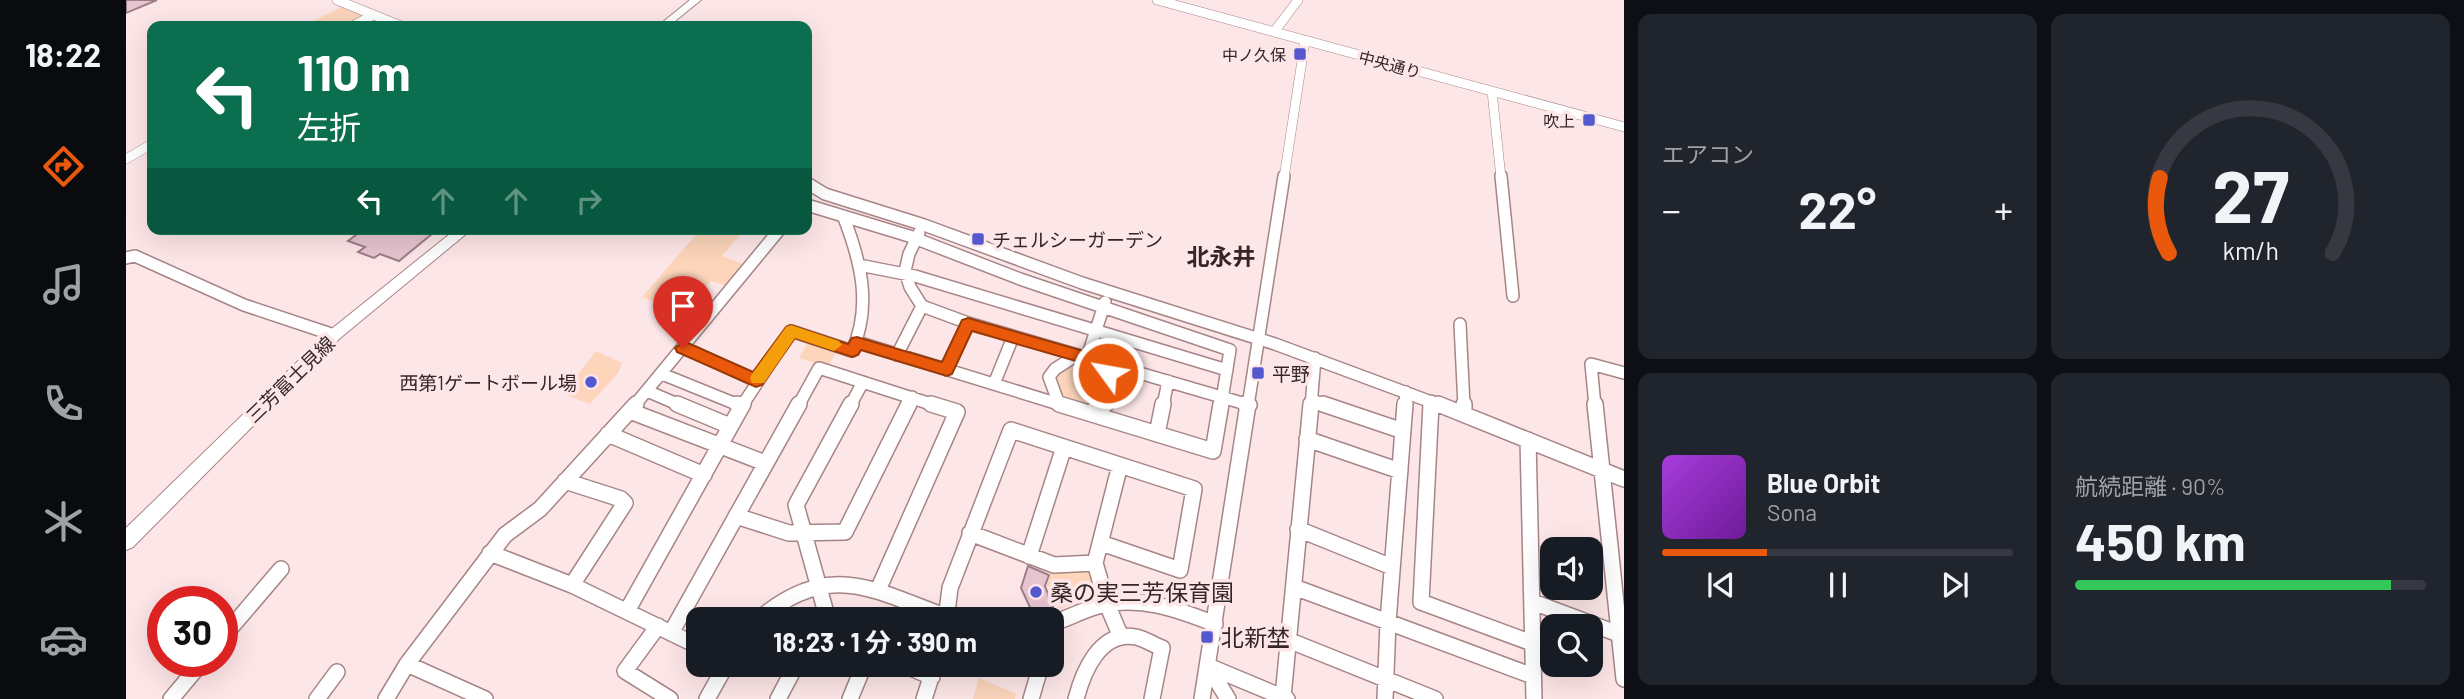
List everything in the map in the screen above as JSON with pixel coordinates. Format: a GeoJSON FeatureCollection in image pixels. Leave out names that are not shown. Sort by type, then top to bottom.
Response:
{"type":"FeatureCollection","features":[{"type":"Feature","properties":{"kind":"main road"},"geometry":{"type":"LineString","coordinates":[[669,21],[696,0]]}},
{"type":"Feature","properties":{"kind":"main road","name":"三芳富士見線"},"geometry":{"type":"LineString","coordinates":[[126,541],[334,335],[458,235]]}},
{"type":"Feature","properties":{"kind":"street"},"geometry":{"type":"LineString","coordinates":[[337,0],[388,21]]}},
{"type":"Feature","properties":{"kind":"street"},"geometry":{"type":"LineString","coordinates":[[349,5],[361,0]]}},
{"type":"Feature","properties":{"kind":"street","name":"中央通り"},"geometry":{"type":"LineString","coordinates":[[1157,0],[1624,127]]}},
{"type":"Feature","properties":{"kind":"street"},"geometry":{"type":"LineString","coordinates":[[1274,33],[1298,0]]}},
{"type":"Feature","properties":{"kind":"street"},"geometry":{"type":"LineString","coordinates":[[362,21],[373,15]]}},
{"type":"Feature","properties":{"kind":"street"},"geometry":{"type":"LineString","coordinates":[[1202,699],[1305,41]]}},
{"type":"Feature","properties":{"kind":"street"},"geometry":{"type":"LineString","coordinates":[[1492,91],[1513,296]]}},
{"type":"Feature","properties":{"kind":"street"},"geometry":{"type":"LineString","coordinates":[[126,159],[147,147]]}},
{"type":"Feature","properties":{"kind":"street"},"geometry":{"type":"LineString","coordinates":[[812,186],[1109,290],[1315,358],[1431,401],[1624,479]]}},
{"type":"Feature","properties":{"kind":"street"},"geometry":{"type":"LineString","coordinates":[[812,198],[819,190]]}},
{"type":"Feature","properties":{"kind":"street"},"geometry":{"type":"LineString","coordinates":[[812,205],[1230,350],[1213,450],[857,342]]}},
{"type":"Feature","properties":{"kind":"street"},"geometry":{"type":"LineString","coordinates":[[627,611],[756,381],[791,331],[852,351],[857,342],[863,294],[859,265],[844,218]]}},
{"type":"Feature","properties":{"kind":"street"},"geometry":{"type":"LineString","coordinates":[[924,225],[905,261],[904,274],[922,306],[968,324],[1249,404]]}},
{"type":"Feature","properties":{"kind":"street"},"geometry":{"type":"LineString","coordinates":[[386,699],[407,664],[505,535],[540,509],[630,411],[775,235]]}},
{"type":"Feature","properties":{"kind":"street"},"geometry":{"type":"LineString","coordinates":[[126,258],[135,256],[244,305],[334,335]]}},
{"type":"Feature","properties":{"kind":"street"},"geometry":{"type":"LineString","coordinates":[[859,265],[904,274],[1227,370]]}},
{"type":"Feature","properties":{"kind":"street"},"geometry":{"type":"LineString","coordinates":[[1059,404],[1051,390],[1049,377],[1056,366],[1082,356],[1095,332],[1109,290]]}},
{"type":"Feature","properties":{"kind":"street"},"geometry":{"type":"LineString","coordinates":[[897,355],[922,306]]}},
{"type":"Feature","properties":{"kind":"street"},"geometry":{"type":"LineString","coordinates":[[947,370],[968,324]]}},
{"type":"Feature","properties":{"kind":"street"},"geometry":{"type":"LineString","coordinates":[[1460,324],[1464,414]]}},
{"type":"Feature","properties":{"kind":"street"},"geometry":{"type":"LineString","coordinates":[[994,384],[1013,337]]}},
{"type":"Feature","properties":{"kind":"street"},"geometry":{"type":"LineString","coordinates":[[683,348],[756,381]]}},
{"type":"Feature","properties":{"kind":"street"},"geometry":{"type":"LineString","coordinates":[[1208,666],[1285,698],[1288,640],[1315,358]]}},
{"type":"Feature","properties":{"kind":"street"},"geometry":{"type":"LineString","coordinates":[[1089,413],[1104,406],[1114,394],[1113,381],[1103,362]]}},
{"type":"Feature","properties":{"kind":"street"},"geometry":{"type":"LineString","coordinates":[[1624,373],[1591,363],[1622,636],[1624,679]]}},
{"type":"Feature","properties":{"kind":"street"},"geometry":{"type":"LineString","coordinates":[[670,699],[625,671],[665,629],[736,516],[819,368],[957,412],[878,590]]}},
{"type":"Feature","properties":{"kind":"street"},"geometry":{"type":"LineString","coordinates":[[662,373],[742,405]]}},
{"type":"Feature","properties":{"kind":"street"},"geometry":{"type":"LineString","coordinates":[[1157,433],[1168,381]]}},
{"type":"Feature","properties":{"kind":"street"},"geometry":{"type":"LineString","coordinates":[[824,607],[796,505],[863,382]]}},
{"type":"Feature","properties":{"kind":"street"},"geometry":{"type":"LineString","coordinates":[[647,391],[730,426]]}},
{"type":"Feature","properties":{"kind":"street"},"geometry":{"type":"LineString","coordinates":[[1385,699],[1388,622],[1406,392]]}},
{"type":"Feature","properties":{"kind":"street"},"geometry":{"type":"LineString","coordinates":[[736,516],[777,531],[804,534],[845,532],[912,397]]}},
{"type":"Feature","properties":{"kind":"street"},"geometry":{"type":"LineString","coordinates":[[1312,400],[1403,431]]}},
{"type":"Feature","properties":{"kind":"street"},"geometry":{"type":"LineString","coordinates":[[1431,401],[1421,603],[1532,643]]}},
{"type":"Feature","properties":{"kind":"street"},"geometry":{"type":"LineString","coordinates":[[630,411],[765,463]]}},
{"type":"Feature","properties":{"kind":"street"},"geometry":{"type":"LineString","coordinates":[[950,607],[950,588],[1011,430],[1194,489],[1180,570],[1101,543]]}},
{"type":"Feature","properties":{"kind":"street"},"geometry":{"type":"LineString","coordinates":[[608,434],[704,475]]}},
{"type":"Feature","properties":{"kind":"street"},"geometry":{"type":"LineString","coordinates":[[1307,439],[1400,471]]}},
{"type":"Feature","properties":{"kind":"street"},"geometry":{"type":"LineString","coordinates":[[1528,440],[1534,699]]}},
{"type":"Feature","properties":{"kind":"street"},"geometry":{"type":"LineString","coordinates":[[1029,556],[1064,447]]}},
{"type":"Feature","properties":{"kind":"street"},"geometry":{"type":"LineString","coordinates":[[1120,465],[1095,563],[1121,638]]}},
{"type":"Feature","properties":{"kind":"street"},"geometry":{"type":"LineString","coordinates":[[565,481],[621,499],[625,503],[572,585]]}},
{"type":"Feature","properties":{"kind":"street"},"geometry":{"type":"LineString","coordinates":[[1298,529],[1392,567]]}},
{"type":"Feature","properties":{"kind":"street"},"geometry":{"type":"LineString","coordinates":[[970,533],[1054,565],[1095,563]]}},
{"type":"Feature","properties":{"kind":"street"},"geometry":{"type":"LineString","coordinates":[[490,553],[572,585],[686,640]]}},
{"type":"Feature","properties":{"kind":"street"},"geometry":{"type":"LineString","coordinates":[[238,619],[281,569]]}},
{"type":"Feature","properties":{"kind":"street"},"geometry":{"type":"LineString","coordinates":[[776,607],[792,596],[818,587],[855,585],[878,590],[920,607]]}},
{"type":"Feature","properties":{"kind":"street"},"geometry":{"type":"LineString","coordinates":[[1294,587],[1532,676]]}},
{"type":"Feature","properties":{"kind":"street"},"geometry":{"type":"LineString","coordinates":[[1064,619],[1107,604],[1134,600],[1163,604],[1215,624]]}},
{"type":"Feature","properties":{"kind":"street"},"geometry":{"type":"LineString","coordinates":[[1532,602],[1622,636]]}},
{"type":"Feature","properties":{"kind":"street"},"geometry":{"type":"LineString","coordinates":[[1076,699],[1083,671],[1091,658],[1121,638],[1136,637],[1162,648],[1152,699]]}},
{"type":"Feature","properties":{"kind":"street"},"geometry":{"type":"LineString","coordinates":[[1288,640],[1435,699]]}},
{"type":"Feature","properties":{"kind":"street"},"geometry":{"type":"LineString","coordinates":[[407,664],[485,699]]}},
{"type":"Feature","properties":{"kind":"street"},"geometry":{"type":"LineString","coordinates":[[1208,666],[1228,699]]}},
{"type":"Feature","properties":{"kind":"street"},"geometry":{"type":"LineString","coordinates":[[317,699],[337,672]]}},
{"type":"Feature","properties":{"kind":"street"},"geometry":{"type":"LineString","coordinates":[[171,699],[189,677]]}},
{"type":"Feature","properties":{"kind":"street"},"geometry":{"type":"LineString","coordinates":[[707,699],[719,677]]}},
{"type":"Feature","properties":{"kind":"street"},"geometry":{"type":"LineString","coordinates":[[778,699],[790,677]]}},
{"type":"Feature","properties":{"kind":"street"},"geometry":{"type":"LineString","coordinates":[[850,699],[859,677]]}},
{"type":"Feature","properties":{"kind":"street"},"geometry":{"type":"LineString","coordinates":[[924,699],[932,677]]}},
{"type":"Feature","properties":{"kind":"street"},"geometry":{"type":"LineString","coordinates":[[1031,699],[1037,677]]}},
{"type":"Feature","properties":{"kind":"shaded area"},"geometry":{"type":"Polygon","coordinates":[[[343,6],[368,16],[359,21],[314,21],[343,6]]]}},
{"type":"Feature","properties":{"kind":"shaded area"},"geometry":{"type":"Polygon","coordinates":[[[696,235],[740,235],[722,256],[746,265],[727,286],[711,281],[683,313],[642,297],[696,235]]]}},
{"type":"Feature","properties":{"kind":"shaded area"},"geometry":{"type":"Polygon","coordinates":[[[808,342],[838,350],[827,367],[799,358],[808,342]]]}},
{"type":"Feature","properties":{"kind":"shaded area","name":"西第1ゲートボール場"},"geometry":{"type":"Polygon","coordinates":[[[596,351],[622,363],[618,373],[590,404],[566,395],[568,392],[565,391],[596,351]]]}},
{"type":"Feature","properties":{"kind":"shaded area"},"geometry":{"type":"Polygon","coordinates":[[[1083,365],[1095,370],[1106,381],[1105,397],[1082,404],[1068,400],[1063,395],[1057,379],[1067,368],[1083,365]]]}},
{"type":"Feature","properties":{"kind":"shaded area"},"geometry":{"type":"Polygon","coordinates":[[[1083,569],[1090,574],[1096,588],[1092,596],[1059,607],[1047,586],[1052,570],[1083,569]]]}},
{"type":"Feature","properties":{"kind":"shaded area"},"geometry":{"type":"Polygon","coordinates":[[[979,678],[1016,694],[1015,699],[973,699],[979,678]]]}},
{"type":"Feature","properties":{"kind":"building"},"geometry":{"type":"Polygon","coordinates":[[[126,0],[157,0],[126,13],[126,0]]]}},
{"type":"Feature","properties":{"kind":"building"},"geometry":{"type":"Polygon","coordinates":[[[356,235],[431,235],[399,261],[380,254],[374,258],[358,252],[365,247],[348,241],[356,235]]]}},
{"type":"Feature","properties":{"kind":"building","name":"桑の実三芳保育園"},"geometry":{"type":"Polygon","coordinates":[[[1028,566],[1049,575],[1045,586],[1053,607],[1030,607],[1021,588],[1028,566]]]}},
{"type":"Feature","properties":{"kind":"slow traffic"},"geometry":{"type":"LineString","coordinates":[[758,378],[791,331],[834,345]]}},
{"type":"Feature","properties":{"kind":"place","name":"中ノ久保"},"geometry":{"type":"Point","coordinates":[1300,54]}},
{"type":"Feature","properties":{"kind":"place","name":"吹上"},"geometry":{"type":"Point","coordinates":[1589,120]}},
{"type":"Feature","properties":{"kind":"place","name":"チェルシーガーデン"},"geometry":{"type":"Point","coordinates":[978,239]}},
{"type":"Feature","properties":{"kind":"place","name":"平野"},"geometry":{"type":"Point","coordinates":[1258,373]}},
{"type":"Feature","properties":{"kind":"place","name":"西第1ゲートボール場"},"geometry":{"type":"Point","coordinates":[591,382]}},
{"type":"Feature","properties":{"kind":"place","name":"桑の実三芳保育園"},"geometry":{"type":"Point","coordinates":[1036,592]}},
{"type":"Feature","properties":{"kind":"place","name":"北新埜"},"geometry":{"type":"Point","coordinates":[1207,637]}},
{"type":"Feature","properties":{"kind":"district","name":"北永井"},"geometry":{"type":"Point","coordinates":[1221,256]}},
{"type":"Feature","properties":{"kind":"route"},"geometry":{"type":"LineString","coordinates":[[683,348],[756,381],[791,331],[852,351],[857,342],[947,370],[968,324],[1103,362],[1108,373]]}}]}
